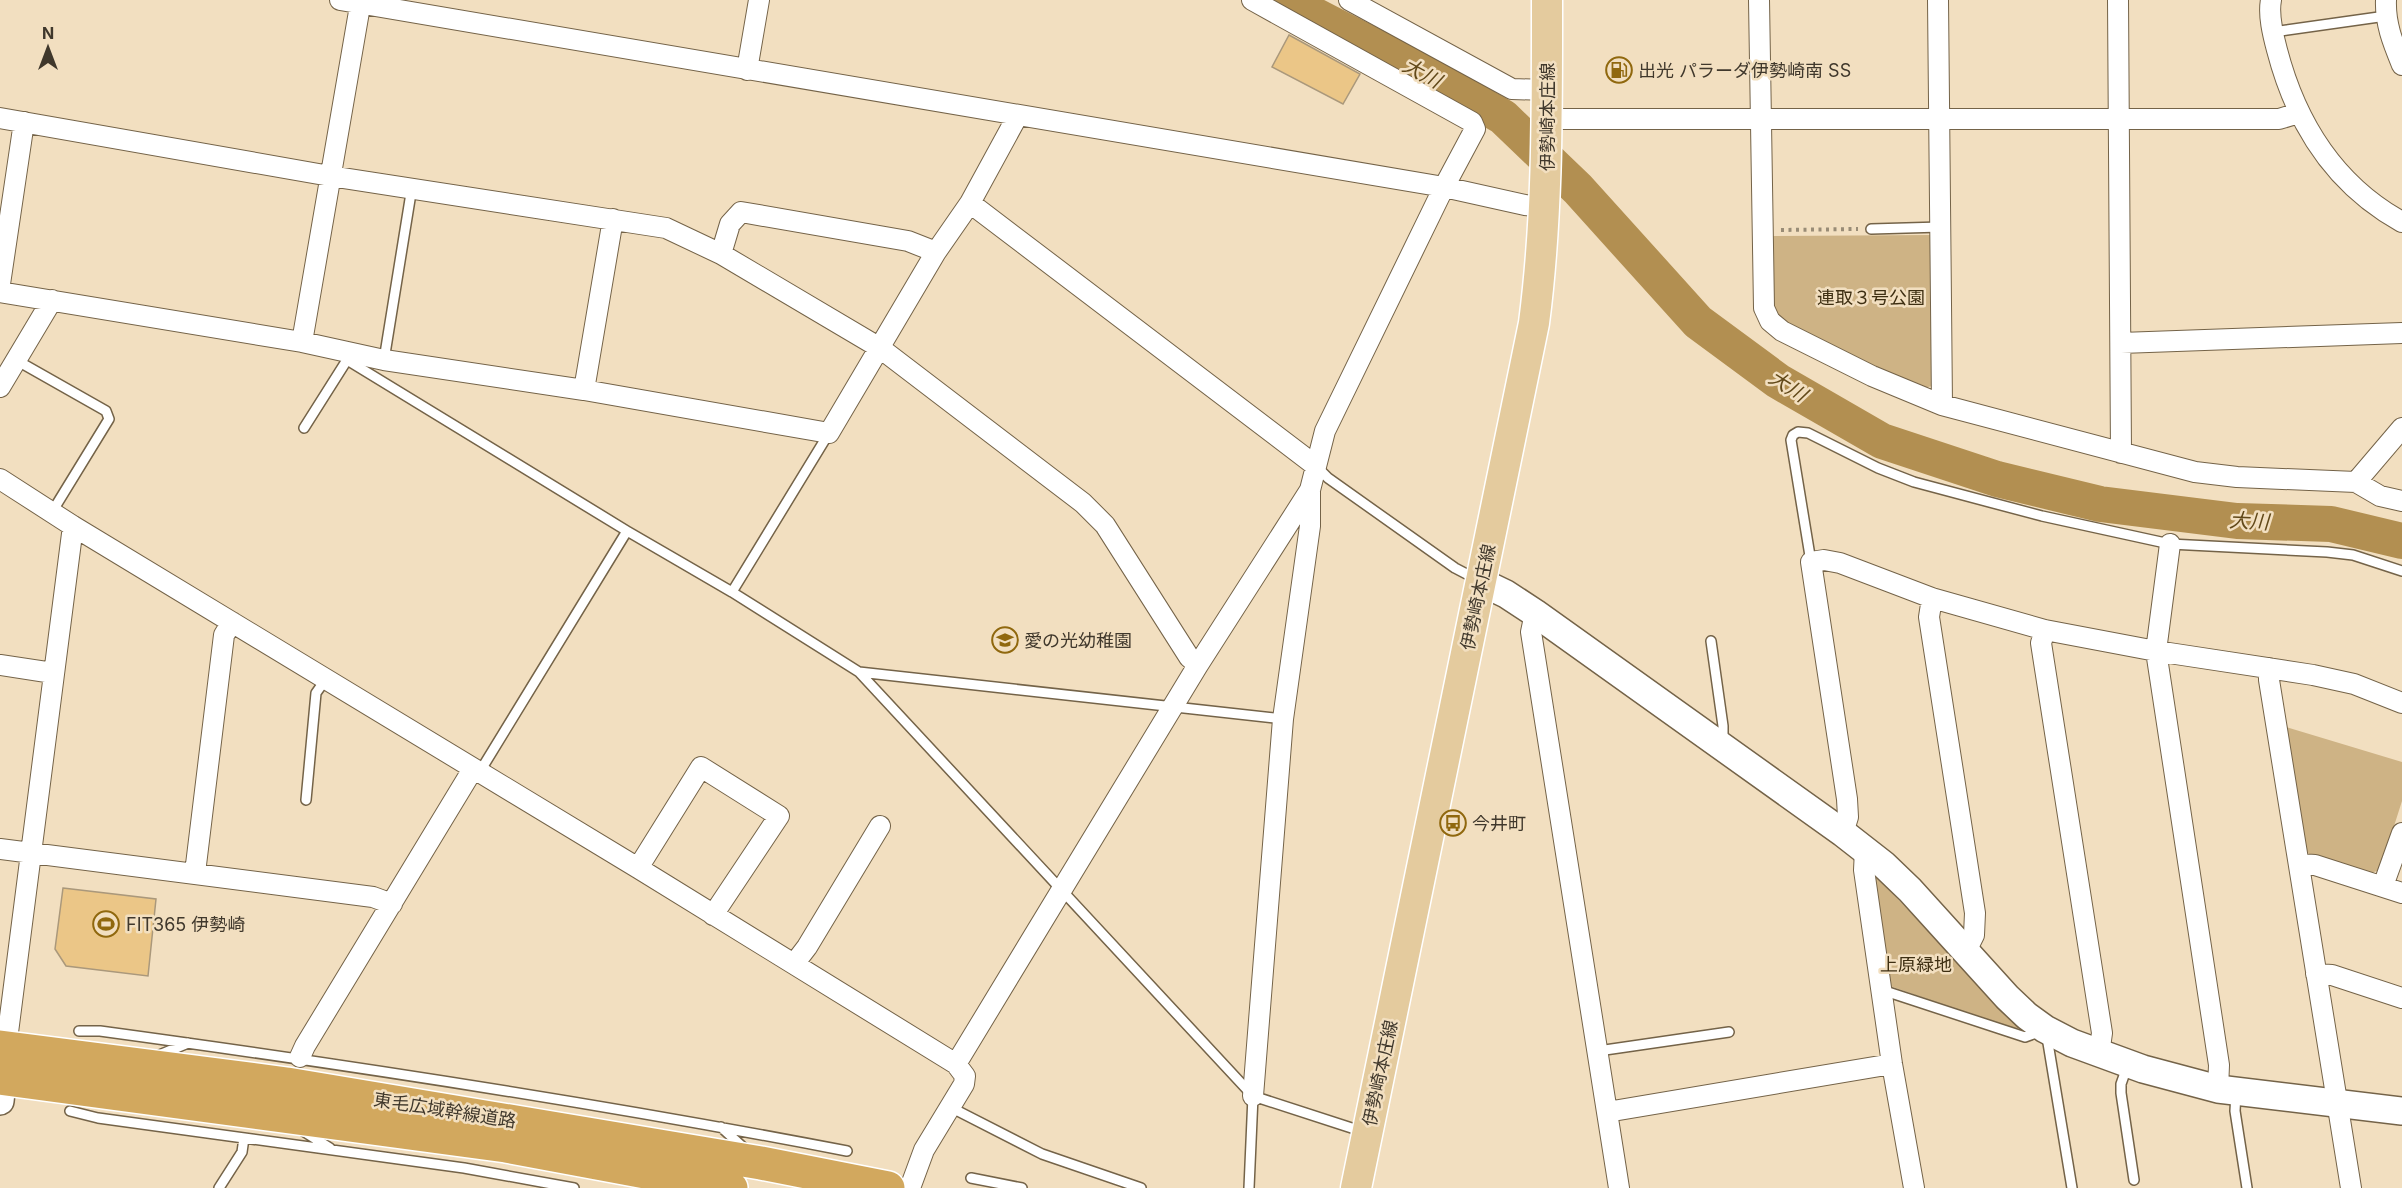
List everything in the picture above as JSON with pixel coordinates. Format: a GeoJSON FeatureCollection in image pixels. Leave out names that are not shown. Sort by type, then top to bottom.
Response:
{"type":"FeatureCollection","features":[{"type":"Feature","properties":{"kind":"highway","name":"東毛広域幹線道路"},"geometry":{"type":"LineString","coordinates":[[2,1070],[138,1064],[287,1084],[761,1163],[888,1188]]}},
{"type":"Feature","properties":{"kind":"highway","name":"東毛広域幹線道路"},"geometry":{"type":"LineString","coordinates":[[2,1070],[278,1115],[506,1146],[729,1188]]}},
{"type":"Feature","properties":{"kind":"main road","name":"伊勢崎本庄線"},"geometry":{"type":"LineString","coordinates":[[1356,1188],[1534,323],[1546,195],[1547,0]]}},
{"type":"Feature","properties":{"kind":"street"},"geometry":{"type":"LineString","coordinates":[[340,0],[1444,187],[1525,205],[1546,195]]}},
{"type":"Feature","properties":{"kind":"street"},"geometry":{"type":"LineString","coordinates":[[747,70],[759,0]]}},
{"type":"Feature","properties":{"kind":"street"},"geometry":{"type":"LineString","coordinates":[[1252,0],[1472,122],[1475,129],[1444,187],[1325,431],[1310,490],[1310,526],[1283,719],[1253,1096]]}},
{"type":"Feature","properties":{"kind":"street"},"geometry":{"type":"LineString","coordinates":[[1349,0],[1512,89],[1546,111],[1761,118],[2279,119],[2299,113]]}},
{"type":"Feature","properties":{"kind":"street"},"geometry":{"type":"LineString","coordinates":[[1759,0],[1764,308],[1770,321],[1782,331],[1872,376],[1942,405],[2195,472],[2237,477],[2356,482],[2380,496],[2402,501]]}},
{"type":"Feature","properties":{"kind":"street"},"geometry":{"type":"LineString","coordinates":[[1938,0],[1942,405]]}},
{"type":"Feature","properties":{"kind":"street"},"geometry":{"type":"LineString","coordinates":[[2118,0],[2121,453]]}},
{"type":"Feature","properties":{"kind":"street"},"geometry":{"type":"LineString","coordinates":[[2271,0],[2273,32],[2286,82],[2299,113],[2332,164],[2346,180],[2365,197],[2402,222]]}},
{"type":"Feature","properties":{"kind":"street"},"geometry":{"type":"LineString","coordinates":[[302,342],[361,2]]}},
{"type":"Feature","properties":{"kind":"street"},"geometry":{"type":"LineString","coordinates":[[2386,8],[2391,39],[2402,65]]}},
{"type":"Feature","properties":{"kind":"street"},"geometry":{"type":"LineString","coordinates":[[0,292],[302,342],[347,357],[384,360],[584,390],[829,433],[936,252],[970,203],[1018,115]]}},
{"type":"Feature","properties":{"kind":"street"},"geometry":{"type":"LineString","coordinates":[[0,118],[330,176],[666,228],[721,254],[880,348],[1095,513],[1105,525],[1189,657],[1198,665]]}},
{"type":"Feature","properties":{"kind":"street"},"geometry":{"type":"LineString","coordinates":[[0,284],[24,122]]}},
{"type":"Feature","properties":{"kind":"street"},"geometry":{"type":"LineString","coordinates":[[970,203],[1316,466]]}},
{"type":"Feature","properties":{"kind":"street"},"geometry":{"type":"LineString","coordinates":[[721,254],[730,224],[741,212],[908,241],[936,252]]}},
{"type":"Feature","properties":{"kind":"street"},"geometry":{"type":"LineString","coordinates":[[584,390],[613,219]]}},
{"type":"Feature","properties":{"kind":"street"},"geometry":{"type":"LineString","coordinates":[[0,387],[51,300]]}},
{"type":"Feature","properties":{"kind":"street"},"geometry":{"type":"LineString","coordinates":[[2121,343],[2402,333]]}},
{"type":"Feature","properties":{"kind":"street"},"geometry":{"type":"LineString","coordinates":[[2356,482],[2402,428]]}},
{"type":"Feature","properties":{"kind":"street"},"geometry":{"type":"LineString","coordinates":[[0,479],[51,513],[638,868],[956,1064],[965,1076],[964,1084],[924,1150],[910,1188]]}},
{"type":"Feature","properties":{"kind":"street"},"geometry":{"type":"LineString","coordinates":[[956,1064],[1172,707],[1310,490]]}},
{"type":"Feature","properties":{"kind":"street"},"geometry":{"type":"LineString","coordinates":[[2,1070],[73,526]]}},
{"type":"Feature","properties":{"kind":"street"},"geometry":{"type":"LineString","coordinates":[[2170,544],[2156,651],[2219,1065],[2227,1091]]}},
{"type":"Feature","properties":{"kind":"street"},"geometry":{"type":"LineString","coordinates":[[1843,833],[1848,817],[1847,799],[1811,562],[1824,560],[1840,563],[1932,598],[2045,630],[2354,684],[2402,704]]}},
{"type":"Feature","properties":{"kind":"street"},"geometry":{"type":"LineString","coordinates":[[1481,582],[1535,612],[1865,850],[1910,890],[2007,997],[2045,1029],[2099,1054],[2227,1091],[2402,1111]]}},
{"type":"Feature","properties":{"kind":"street"},"geometry":{"type":"LineString","coordinates":[[1932,598],[1929,617],[1975,913],[1974,934],[1966,951]]}},
{"type":"Feature","properties":{"kind":"street"},"geometry":{"type":"LineString","coordinates":[[1535,612],[1531,632],[1619,1188]]}},
{"type":"Feature","properties":{"kind":"street"},"geometry":{"type":"LineString","coordinates":[[195,873],[224,635],[232,622]]}},
{"type":"Feature","properties":{"kind":"street"},"geometry":{"type":"LineString","coordinates":[[2045,630],[2041,643],[2102,1033],[2099,1054]]}},
{"type":"Feature","properties":{"kind":"street"},"geometry":{"type":"LineString","coordinates":[[0,665],[53,673]]}},
{"type":"Feature","properties":{"kind":"street"},"geometry":{"type":"LineString","coordinates":[[2269,668],[2269,680],[2351,1188]]}},
{"type":"Feature","properties":{"kind":"street"},"geometry":{"type":"LineString","coordinates":[[638,868],[701,767],[779,816],[713,915]]}},
{"type":"Feature","properties":{"kind":"street"},"geometry":{"type":"LineString","coordinates":[[300,1058],[305,1046],[392,904],[476,771]]}},
{"type":"Feature","properties":{"kind":"street"},"geometry":{"type":"LineString","coordinates":[[794,964],[807,947],[880,826]]}},
{"type":"Feature","properties":{"kind":"street"},"geometry":{"type":"LineString","coordinates":[[2299,864],[2315,865],[2393,890],[2402,833]]}},
{"type":"Feature","properties":{"kind":"street"},"geometry":{"type":"LineString","coordinates":[[0,849],[373,897],[392,904]]}},
{"type":"Feature","properties":{"kind":"street"},"geometry":{"type":"LineString","coordinates":[[1865,850],[1864,870],[1892,1064],[1914,1188]]}},
{"type":"Feature","properties":{"kind":"street"},"geometry":{"type":"LineString","coordinates":[[2316,974],[2332,975],[2402,999]]}},
{"type":"Feature","properties":{"kind":"street"},"geometry":{"type":"LineString","coordinates":[[1607,1112],[1892,1064]]}},
{"type":"Feature","properties":{"kind":"lane"},"geometry":{"type":"LineString","coordinates":[[2273,32],[2386,8]]}},
{"type":"Feature","properties":{"kind":"lane"},"geometry":{"type":"LineString","coordinates":[[384,360],[412,187]]}},
{"type":"Feature","properties":{"kind":"lane"},"geometry":{"type":"LineString","coordinates":[[1871,229],[1941,227]]}},
{"type":"Feature","properties":{"kind":"lane"},"geometry":{"type":"LineString","coordinates":[[304,428],[347,357],[859,672],[1253,1096],[1348,1129],[1368,1133]]}},
{"type":"Feature","properties":{"kind":"lane"},"geometry":{"type":"LineString","coordinates":[[16,360],[106,411],[109,419],[51,513]]}},
{"type":"Feature","properties":{"kind":"lane"},"geometry":{"type":"LineString","coordinates":[[1811,562],[1791,440],[1798,432],[1808,433],[1878,468],[1914,482],[2042,516],[2170,544],[2353,555],[2402,571]]}},
{"type":"Feature","properties":{"kind":"lane"},"geometry":{"type":"LineString","coordinates":[[732,592],[829,433]]}},
{"type":"Feature","properties":{"kind":"lane"},"geometry":{"type":"LineString","coordinates":[[1316,466],[1328,478],[1455,568],[1481,582]]}},
{"type":"Feature","properties":{"kind":"lane"},"geometry":{"type":"LineString","coordinates":[[476,771],[627,531]]}},
{"type":"Feature","properties":{"kind":"lane"},"geometry":{"type":"LineString","coordinates":[[1711,641],[1723,726],[1723,746]]}},
{"type":"Feature","properties":{"kind":"lane"},"geometry":{"type":"LineString","coordinates":[[859,672],[1283,719]]}},
{"type":"Feature","properties":{"kind":"lane"},"geometry":{"type":"LineString","coordinates":[[306,800],[316,693],[326,679]]}},
{"type":"Feature","properties":{"kind":"lane"},"geometry":{"type":"LineString","coordinates":[[1882,990],[2025,1037],[2045,1029],[2072,1188]]}},
{"type":"Feature","properties":{"kind":"lane"},"geometry":{"type":"LineString","coordinates":[[80,1031],[100,1031],[300,1058],[719,1126],[847,1150]]}},
{"type":"Feature","properties":{"kind":"lane"},"geometry":{"type":"LineString","coordinates":[[1598,1052],[1729,1032]]}},
{"type":"Feature","properties":{"kind":"lane"},"geometry":{"type":"LineString","coordinates":[[138,1064],[188,1043]]}},
{"type":"Feature","properties":{"kind":"lane"},"geometry":{"type":"LineString","coordinates":[[2129,1064],[2121,1084],[2121,1093],[2134,1180]]}},
{"type":"Feature","properties":{"kind":"lane"},"geometry":{"type":"LineString","coordinates":[[2227,1091],[2235,1111],[2247,1188]]}},
{"type":"Feature","properties":{"kind":"lane"},"geometry":{"type":"LineString","coordinates":[[1249,1188],[1253,1096]]}},
{"type":"Feature","properties":{"kind":"lane"},"geometry":{"type":"LineString","coordinates":[[950,1107],[1042,1154],[1141,1188]]}},
{"type":"Feature","properties":{"kind":"lane"},"geometry":{"type":"LineString","coordinates":[[70,1111],[98,1118],[464,1168],[574,1188]]}},
{"type":"Feature","properties":{"kind":"lane"},"geometry":{"type":"LineString","coordinates":[[278,1115],[334,1150]]}},
{"type":"Feature","properties":{"kind":"lane"},"geometry":{"type":"LineString","coordinates":[[719,1126],[761,1163]]}},
{"type":"Feature","properties":{"kind":"lane"},"geometry":{"type":"LineString","coordinates":[[219,1188],[242,1152],[244,1138]]}},
{"type":"Feature","properties":{"kind":"lane"},"geometry":{"type":"LineString","coordinates":[[971,1178],[1022,1188]]}},
{"type":"Feature","properties":{"kind":"path"},"geometry":{"type":"LineString","coordinates":[[1762,230],[1871,229]]}},
{"type":"Feature","properties":{"kind":"green space","name":"連取３号公園"},"geometry":{"type":"Polygon","coordinates":[[[1931,235],[1933,386],[1923,388],[1857,360],[1778,317],[1770,307],[1770,236],[1931,235]]]}},
{"type":"Feature","properties":{"kind":"green space"},"geometry":{"type":"Polygon","coordinates":[[[2283,726],[2402,762],[2402,801],[2380,870],[2368,874],[2309,854],[2301,843],[2283,726]]]}},
{"type":"Feature","properties":{"kind":"green space","name":"上原緑地"},"geometry":{"type":"Polygon","coordinates":[[[1875,875],[2020,1028],[2013,1029],[1890,986],[1875,875]]]}},
{"type":"Feature","properties":{"kind":"building"},"geometry":{"type":"Polygon","coordinates":[[[1289,35],[1360,74],[1343,104],[1272,67],[1289,35]]]}},
{"type":"Feature","properties":{"kind":"building","name":"FIT365 伊勢崎"},"geometry":{"type":"Polygon","coordinates":[[[63,888],[156,899],[148,976],[66,966],[55,949],[63,888]]]}},
{"type":"Feature","properties":{"kind":"waterway","name":"大川"},"geometry":{"type":"LineString","coordinates":[[1285,0],[1428,74],[1503,117],[1578,189],[1698,322],[1778,381],[1882,441],[1997,479],[2100,504],[2237,521],[2331,524],[2402,541]]}},
{"type":"Feature","properties":{"kind":"place","name":"出光 パラーダ伊勢崎南 SS"},"geometry":{"type":"Point","coordinates":[1619,70]}},
{"type":"Feature","properties":{"kind":"place","name":"愛の光幼稚園"},"geometry":{"type":"Point","coordinates":[1005,640]}},
{"type":"Feature","properties":{"kind":"place","name":"今井町"},"geometry":{"type":"Point","coordinates":[1453,823]}},
{"type":"Feature","properties":{"kind":"place","name":"FIT365 伊勢崎"},"geometry":{"type":"Point","coordinates":[106,924]}}]}
